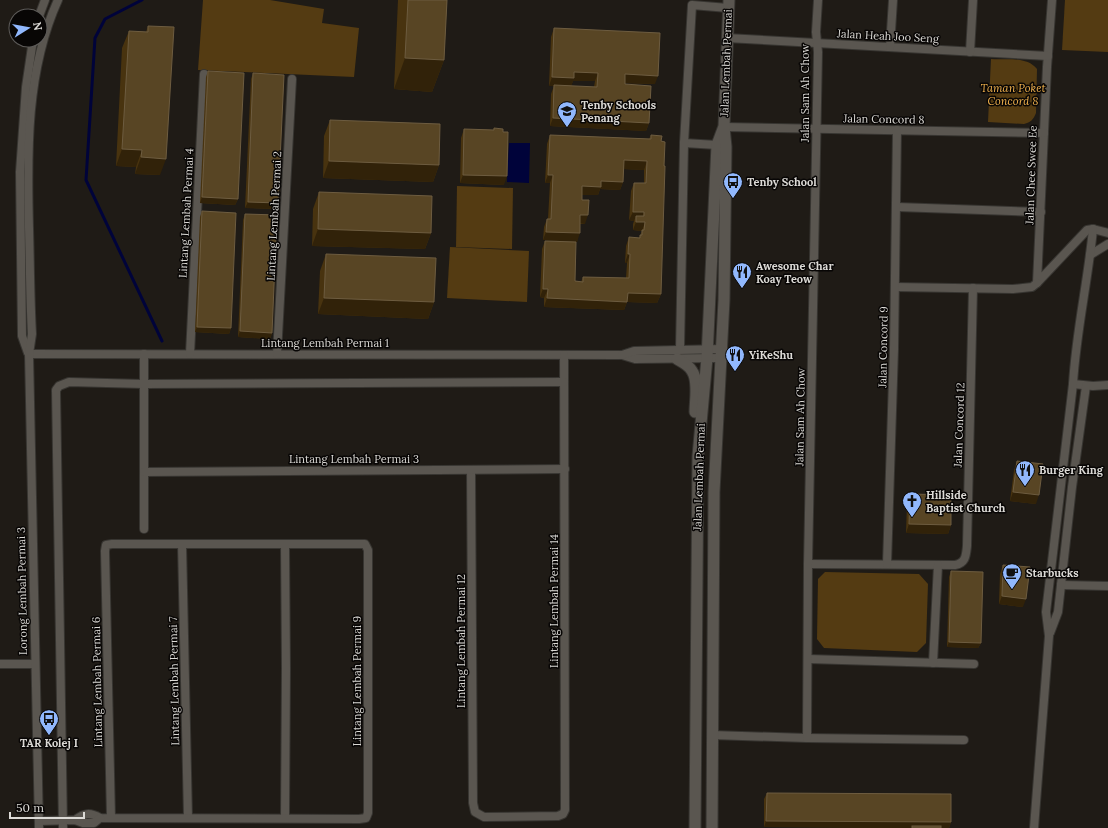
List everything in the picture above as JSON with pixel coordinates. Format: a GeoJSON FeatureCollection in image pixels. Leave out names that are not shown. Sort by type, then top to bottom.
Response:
{"type":"FeatureCollection","features":[{"type":"Feature","properties":{"kind":"main road","name":"Jalan Lembah Permai"},"geometry":{"type":"LineString","coordinates":[[712,828],[714,492],[724,300],[726,147],[724,127],[728,4]]}},
{"type":"Feature","properties":{"kind":"main road","name":"Jalan Lembah Permai"},"geometry":{"type":"LineString","coordinates":[[695,828],[698,456],[707,354],[717,145],[724,127]]}},
{"type":"Feature","properties":{"kind":"main road"},"geometry":{"type":"LineString","coordinates":[[678,354],[694,375],[695,423],[698,456]]}},
{"type":"Feature","properties":{"kind":"street"},"geometry":{"type":"LineString","coordinates":[[28,354],[32,334],[28,175],[31,102],[41,52],[52,14],[58,0]]}},
{"type":"Feature","properties":{"kind":"street","name":"Jalan Sam Ah Chow"},"geometry":{"type":"LineString","coordinates":[[808,738],[808,564],[818,52],[816,32],[818,0]]}},
{"type":"Feature","properties":{"kind":"street"},"geometry":{"type":"LineString","coordinates":[[890,47],[893,0]]}},
{"type":"Feature","properties":{"kind":"street"},"geometry":{"type":"LineString","coordinates":[[970,52],[973,0]]}},
{"type":"Feature","properties":{"kind":"street","name":"Jalan Chee Swee Ee"},"geometry":{"type":"LineString","coordinates":[[1037,283],[1052,0]]}},
{"type":"Feature","properties":{"kind":"street"},"geometry":{"type":"LineString","coordinates":[[678,354],[684,144],[692,6],[728,4]]}},
{"type":"Feature","properties":{"kind":"street","name":"Jalan Heah Joo Seng"},"geometry":{"type":"LineString","coordinates":[[727,38],[1048,56]]}},
{"type":"Feature","properties":{"kind":"street"},"geometry":{"type":"LineString","coordinates":[[28,354],[22,336],[20,172],[30,48]]}},
{"type":"Feature","properties":{"kind":"street","name":"Lintang Lembah Permai 4"},"geometry":{"type":"LineString","coordinates":[[190,354],[204,74]]}},
{"type":"Feature","properties":{"kind":"street","name":"Lintang Lembah Permai 2"},"geometry":{"type":"LineString","coordinates":[[277,354],[292,79]]}},
{"type":"Feature","properties":{"kind":"street","name":"Jalan Concord 8"},"geometry":{"type":"LineString","coordinates":[[724,127],[1044,133]]}},
{"type":"Feature","properties":{"kind":"street","name":"Jalan Concord 9"},"geometry":{"type":"LineString","coordinates":[[887,564],[894,349],[897,130]]}},
{"type":"Feature","properties":{"kind":"street"},"geometry":{"type":"LineString","coordinates":[[684,144],[717,145]]}},
{"type":"Feature","properties":{"kind":"street"},"geometry":{"type":"LineString","coordinates":[[897,207],[1041,212]]}},
{"type":"Feature","properties":{"kind":"street"},"geometry":{"type":"LineString","coordinates":[[895,286],[1028,288],[1037,283],[1087,230],[1092,229],[1108,233]]}},
{"type":"Feature","properties":{"kind":"street"},"geometry":{"type":"LineString","coordinates":[[1034,828],[1049,636],[1046,612],[1075,359],[1090,255],[1092,229]]}},
{"type":"Feature","properties":{"kind":"street"},"geometry":{"type":"LineString","coordinates":[[1090,255],[1108,244]]}},
{"type":"Feature","properties":{"kind":"street","name":"Jalan Concord 12"},"geometry":{"type":"LineString","coordinates":[[938,565],[960,564],[964,562],[966,553],[973,288]]}},
{"type":"Feature","properties":{"kind":"street","name":"Lintang Lembah Permai 1"},"geometry":{"type":"LineString","coordinates":[[28,354],[622,355],[634,359],[678,354],[722,353]]}},
{"type":"Feature","properties":{"kind":"street","name":"Lorong Lembah Permai 3"},"geometry":{"type":"LineString","coordinates":[[28,354],[34,664],[39,825]]}},
{"type":"Feature","properties":{"kind":"street"},"geometry":{"type":"LineString","coordinates":[[144,354],[144,529]]}},
{"type":"Feature","properties":{"kind":"street","name":"Lintang Lembah Permai 14"},"geometry":{"type":"LineString","coordinates":[[475,812],[484,817],[558,816],[563,814],[566,810],[564,355]]}},
{"type":"Feature","properties":{"kind":"street"},"geometry":{"type":"LineString","coordinates":[[62,824],[56,390],[58,386],[69,382],[144,384],[564,382]]}},
{"type":"Feature","properties":{"kind":"street"},"geometry":{"type":"LineString","coordinates":[[1073,384],[1086,386],[1108,385]]}},
{"type":"Feature","properties":{"kind":"street"},"geometry":{"type":"LineString","coordinates":[[1049,636],[1058,612],[1072,487],[1086,386]]}},
{"type":"Feature","properties":{"kind":"street","name":"Lintang Lembah Permai 3"},"geometry":{"type":"LineString","coordinates":[[144,472],[565,469]]}},
{"type":"Feature","properties":{"kind":"street","name":"Lintang Lembah Permai 12"},"geometry":{"type":"LineString","coordinates":[[471,470],[472,787],[475,812]]}},
{"type":"Feature","properties":{"kind":"street","name":"Lintang Lembah Permai 6"},"geometry":{"type":"LineString","coordinates":[[111,818],[104,551],[106,545],[112,544],[182,544]]}},
{"type":"Feature","properties":{"kind":"street"},"geometry":{"type":"LineString","coordinates":[[39,825],[62,824],[75,820],[83,823],[94,823],[100,818],[285,818],[285,545],[182,544]]}},
{"type":"Feature","properties":{"kind":"street","name":"Lintang Lembah Permai 7"},"geometry":{"type":"LineString","coordinates":[[182,544],[188,818]]}},
{"type":"Feature","properties":{"kind":"street","name":"Lintang Lembah Permai 9"},"geometry":{"type":"LineString","coordinates":[[285,545],[365,544],[368,550],[368,813],[366,818],[359,819],[285,818]]}},
{"type":"Feature","properties":{"kind":"street"},"geometry":{"type":"LineString","coordinates":[[808,564],[938,565],[933,663]]}},
{"type":"Feature","properties":{"kind":"street"},"geometry":{"type":"LineString","coordinates":[[1061,585],[1108,586]]}},
{"type":"Feature","properties":{"kind":"street"},"geometry":{"type":"LineString","coordinates":[[808,659],[974,664]]}},
{"type":"Feature","properties":{"kind":"street"},"geometry":{"type":"LineString","coordinates":[[0,664],[34,664]]}},
{"type":"Feature","properties":{"kind":"street"},"geometry":{"type":"LineString","coordinates":[[712,735],[964,740]]}},
{"type":"Feature","properties":{"kind":"green space"},"geometry":{"type":"Polygon","coordinates":[[[203,0],[270,0],[324,9],[322,23],[359,28],[354,77],[198,70],[203,0]]]}},
{"type":"Feature","properties":{"kind":"green space"},"geometry":{"type":"Polygon","coordinates":[[[1065,0],[1108,0],[1108,52],[1062,50],[1065,0]]]}},
{"type":"Feature","properties":{"kind":"green space","name":"Taman Poket Concord 8"},"geometry":{"type":"Polygon","coordinates":[[[991,59],[1022,60],[1033,65],[1037,69],[1036,113],[1030,121],[1024,124],[988,122],[991,59]]]}},
{"type":"Feature","properties":{"kind":"green space"},"geometry":{"type":"Polygon","coordinates":[[[457,186],[513,188],[512,249],[456,247],[457,186]]]}},
{"type":"Feature","properties":{"kind":"green space"},"geometry":{"type":"Polygon","coordinates":[[[450,247],[529,251],[527,302],[447,298],[450,247]]]}},
{"type":"Feature","properties":{"kind":"green space"},"geometry":{"type":"Polygon","coordinates":[[[825,572],[919,574],[928,584],[926,643],[917,652],[824,648],[817,639],[818,579],[825,572]]]}},
{"type":"Feature","properties":{"kind":"shaded area"},"geometry":{"type":"Polygon","coordinates":[[[509,143],[530,143],[529,183],[507,182],[509,143]]]}},
{"type":"Feature","properties":{"kind":"building"},"geometry":{"type":"Polygon","coordinates":[[[408,0],[447,0],[444,60],[405,58],[408,0]]]}},
{"type":"Feature","properties":{"kind":"building"},"geometry":{"type":"Polygon","coordinates":[[[148,26],[174,27],[166,159],[141,157],[142,150],[122,149],[129,31],[148,32],[148,26]]]}},
{"type":"Feature","properties":{"kind":"building"},"geometry":{"type":"Polygon","coordinates":[[[554,28],[660,33],[658,76],[625,74],[625,84],[651,86],[649,123],[553,118],[554,85],[597,87],[598,73],[574,72],[574,78],[552,77],[554,28]]]}},
{"type":"Feature","properties":{"kind":"building"},"geometry":{"type":"Polygon","coordinates":[[[208,71],[244,73],[238,199],[202,197],[208,71]]]}},
{"type":"Feature","properties":{"kind":"building"},"geometry":{"type":"Polygon","coordinates":[[[253,73],[284,75],[278,203],[248,202],[253,73]]]}},
{"type":"Feature","properties":{"kind":"building"},"geometry":{"type":"Polygon","coordinates":[[[330,120],[440,124],[439,165],[329,161],[330,120]]]}},
{"type":"Feature","properties":{"kind":"building"},"geometry":{"type":"Polygon","coordinates":[[[494,128],[503,129],[503,132],[508,132],[507,176],[463,175],[464,129],[494,130],[494,128]]]}},
{"type":"Feature","properties":{"kind":"building"},"geometry":{"type":"Polygon","coordinates":[[[550,135],[651,139],[651,135],[662,136],[661,141],[665,142],[665,166],[661,294],[628,293],[627,302],[547,298],[548,289],[543,289],[545,241],[576,242],[575,281],[583,282],[583,277],[629,278],[629,237],[640,238],[640,235],[642,235],[642,230],[644,230],[645,222],[636,222],[636,216],[644,216],[644,212],[633,212],[634,183],[646,183],[647,161],[624,160],[623,182],[601,181],[601,187],[582,186],[582,200],[589,200],[588,215],[580,215],[580,233],[546,232],[547,219],[551,219],[553,175],[548,175],[550,135]]]}},
{"type":"Feature","properties":{"kind":"building"},"geometry":{"type":"Polygon","coordinates":[[[319,192],[432,196],[431,233],[318,229],[319,192]]]}},
{"type":"Feature","properties":{"kind":"building"},"geometry":{"type":"Polygon","coordinates":[[[202,211],[236,213],[231,328],[197,327],[202,211]]]}},
{"type":"Feature","properties":{"kind":"building"},"geometry":{"type":"Polygon","coordinates":[[[245,214],[277,215],[272,333],[240,331],[245,214]]]}},
{"type":"Feature","properties":{"kind":"building"},"geometry":{"type":"Polygon","coordinates":[[[326,254],[436,258],[434,302],[324,298],[326,254]]]}},
{"type":"Feature","properties":{"kind":"building","name":"Burger King"},"geometry":{"type":"Polygon","coordinates":[[[1017,461],[1043,464],[1039,495],[1013,492],[1017,461]]]}},
{"type":"Feature","properties":{"kind":"building"},"geometry":{"type":"Polygon","coordinates":[[[910,494],[951,495],[951,525],[909,524],[910,494]]]}},
{"type":"Feature","properties":{"kind":"building","name":"Starbucks"},"geometry":{"type":"Polygon","coordinates":[[[1003,565],[1030,567],[1026,599],[1002,596],[1003,565]]]}},
{"type":"Feature","properties":{"kind":"building"},"geometry":{"type":"Polygon","coordinates":[[[951,571],[983,572],[981,643],[949,642],[951,571]]]}},
{"type":"Feature","properties":{"kind":"building"},"geometry":{"type":"Polygon","coordinates":[[[767,793],[951,794],[951,822],[766,821],[767,793]]]}},
{"type":"Feature","properties":{"kind":"building"},"geometry":{"type":"Polygon","coordinates":[[[912,826],[941,826],[941,828],[912,828],[912,826]]]}},
{"type":"Feature","properties":{"kind":"waterway"},"geometry":{"type":"LineString","coordinates":[[142,0],[105,19],[95,38],[86,180],[162,341]]}},
{"type":"Feature","properties":{"kind":"place","name":"Tenby Schools Penang"},"geometry":{"type":"Point","coordinates":[567,128]}},
{"type":"Feature","properties":{"kind":"place","name":"Tenby School"},"geometry":{"type":"Point","coordinates":[733,199]}},
{"type":"Feature","properties":{"kind":"place","name":"Awesome Char Koay Teow"},"geometry":{"type":"Point","coordinates":[742,289]}},
{"type":"Feature","properties":{"kind":"place","name":"YiKeShu"},"geometry":{"type":"Point","coordinates":[735,372]}},
{"type":"Feature","properties":{"kind":"place","name":"Burger King"},"geometry":{"type":"Point","coordinates":[1025,487]}},
{"type":"Feature","properties":{"kind":"place","name":"Hillside Baptist Church"},"geometry":{"type":"Point","coordinates":[912,518]}},
{"type":"Feature","properties":{"kind":"place","name":"Starbucks"},"geometry":{"type":"Point","coordinates":[1012,590]}},
{"type":"Feature","properties":{"kind":"place","name":"TAR Kolej I"},"geometry":{"type":"Point","coordinates":[49,736]}}]}
